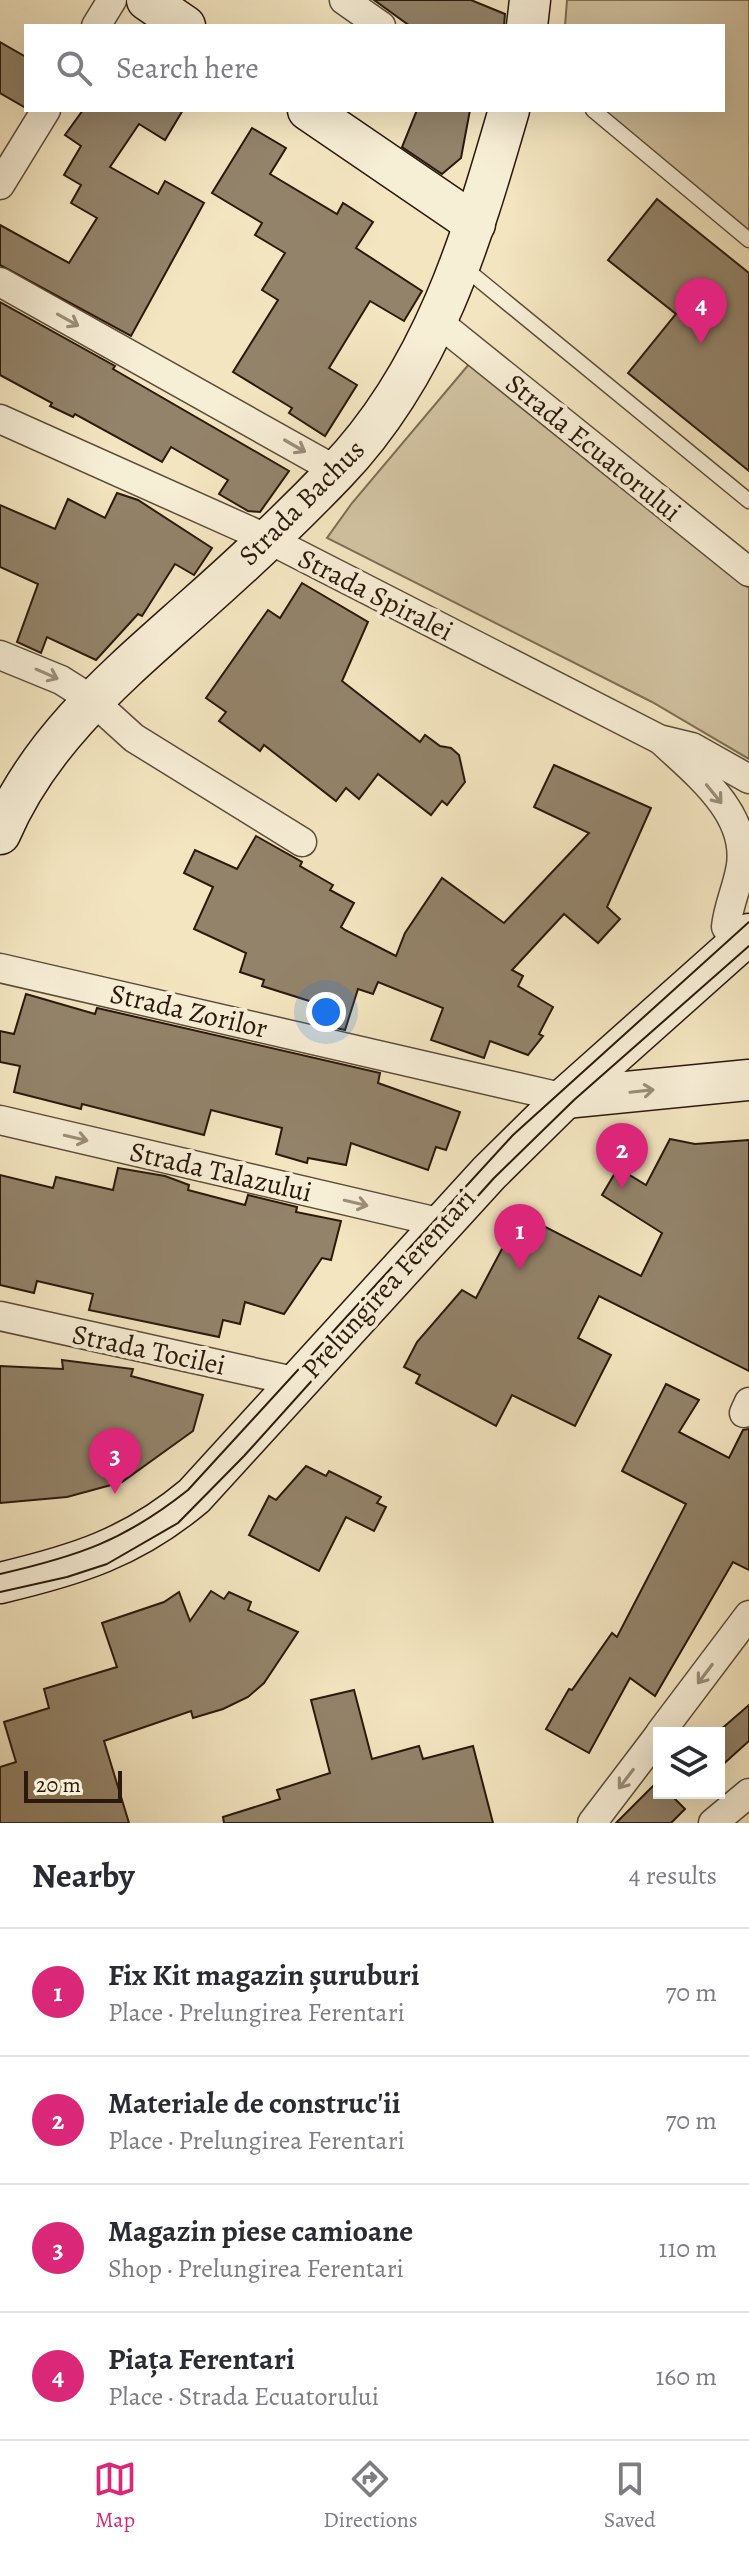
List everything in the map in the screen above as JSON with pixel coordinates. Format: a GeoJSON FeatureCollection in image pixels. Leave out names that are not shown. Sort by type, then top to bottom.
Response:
{"type":"FeatureCollection","features":[{"type":"Feature","properties":{"kind":"street"},"geometry":{"type":"LineString","coordinates":[[97,24],[112,0]]}},
{"type":"Feature","properties":{"kind":"street"},"geometry":{"type":"LineString","coordinates":[[147,0],[182,24]]}},
{"type":"Feature","properties":{"kind":"street"},"geometry":{"type":"LineString","coordinates":[[344,0],[378,24]]}},
{"type":"Feature","properties":{"kind":"street"},"geometry":{"type":"LineString","coordinates":[[527,24],[530,0]]}},
{"type":"Feature","properties":{"kind":"street"},"geometry":{"type":"LineString","coordinates":[[0,185],[45,112]]}},
{"type":"Feature","properties":{"kind":"street"},"geometry":{"type":"LineString","coordinates":[[311,112],[475,224]]}},
{"type":"Feature","properties":{"kind":"street","name":"Strada Bachus"},"geometry":{"type":"LineString","coordinates":[[2,825],[27,783],[91,699],[268,539],[337,471],[413,372],[438,322],[460,265],[508,112]]}},
{"type":"Feature","properties":{"kind":"street"},"geometry":{"type":"LineString","coordinates":[[0,282],[337,471]]}},
{"type":"Feature","properties":{"kind":"street","name":"Strada Ecuatorului"},"geometry":{"type":"LineString","coordinates":[[438,322],[749,572]]}},
{"type":"Feature","properties":{"kind":"street","name":"Strada Spiralei"},"geometry":{"type":"LineString","coordinates":[[0,419],[268,539],[659,739],[692,747],[749,779]]}},
{"type":"Feature","properties":{"kind":"street"},"geometry":{"type":"LineString","coordinates":[[0,655],[61,680],[91,699],[134,738],[302,842]]}},
{"type":"Feature","properties":{"kind":"street","name":"Strada Spiralei"},"geometry":{"type":"LineString","coordinates":[[659,739],[710,788],[737,826],[742,863],[726,927],[746,950]]}},
{"type":"Feature","properties":{"kind":"street","name":"Prelungirea Ferentari"},"geometry":{"type":"LineString","coordinates":[[0,1583],[91,1559],[171,1516],[217,1472],[442,1223],[565,1098],[746,950]]}},
{"type":"Feature","properties":{"kind":"street","name":"Strada Zorilor"},"geometry":{"type":"LineString","coordinates":[[0,968],[565,1098]]}},
{"type":"Feature","properties":{"kind":"street"},"geometry":{"type":"LineString","coordinates":[[565,1098],[749,1080]]}},
{"type":"Feature","properties":{"kind":"street","name":"Strada Talazului"},"geometry":{"type":"LineString","coordinates":[[0,1120],[442,1223]]}},
{"type":"Feature","properties":{"kind":"street","name":"Strada Tocilei"},"geometry":{"type":"LineString","coordinates":[[0,1316],[298,1382]]}},
{"type":"Feature","properties":{"kind":"street"},"geometry":{"type":"LineString","coordinates":[[665,1727],[749,1615]]}},
{"type":"Feature","properties":{"kind":"street"},"geometry":{"type":"LineString","coordinates":[[594,1822],[653,1743]]}},
{"type":"Feature","properties":{"kind":"street"},"geometry":{"type":"LineString","coordinates":[[713,1823],[749,1793]]}},
{"type":"Feature","properties":{"kind":"lane"},"geometry":{"type":"LineString","coordinates":[[595,112],[749,240]]}},
{"type":"Feature","properties":{"kind":"lane"},"geometry":{"type":"LineString","coordinates":[[460,265],[749,501]]}},
{"type":"Feature","properties":{"kind":"shaded area"},"geometry":{"type":"Polygon","coordinates":[[[567,0],[749,0],[749,236],[600,112],[725,112],[725,24],[565,24],[567,0]]]}},
{"type":"Feature","properties":{"kind":"shaded area"},"geometry":{"type":"Polygon","coordinates":[[[470,363],[749,588],[749,759],[652,702],[327,538],[352,503],[470,363]]]}},
{"type":"Feature","properties":{"kind":"building"},"geometry":{"type":"Polygon","coordinates":[[[374,0],[471,0],[505,14],[504,24],[407,24],[374,0]]]}},
{"type":"Feature","properties":{"kind":"building"},"geometry":{"type":"Polygon","coordinates":[[[0,42],[24,56],[24,107],[0,93],[0,42]]]}},
{"type":"Feature","properties":{"kind":"building"},"geometry":{"type":"Polygon","coordinates":[[[82,112],[182,112],[165,140],[139,124],[110,167],[158,194],[165,181],[204,203],[131,336],[0,265],[0,225],[69,263],[97,218],[71,203],[81,185],[64,175],[81,146],[65,135],[82,112]]]}},
{"type":"Feature","properties":{"kind":"building"},"geometry":{"type":"Polygon","coordinates":[[[416,112],[470,112],[461,158],[442,174],[402,147],[416,112]]]}},
{"type":"Feature","properties":{"kind":"building"},"geometry":{"type":"Polygon","coordinates":[[[252,128],[286,148],[270,174],[337,214],[343,203],[373,222],[356,248],[422,291],[404,321],[370,301],[329,368],[357,385],[325,436],[289,413],[292,408],[233,372],[278,300],[262,290],[285,253],[255,235],[262,223],[212,193],[252,128]]]}},
{"type":"Feature","properties":{"kind":"building"},"geometry":{"type":"Polygon","coordinates":[[[657,199],[749,273],[749,471],[628,373],[676,314],[608,260],[657,199]]]}},
{"type":"Feature","properties":{"kind":"building"},"geometry":{"type":"Polygon","coordinates":[[[0,302],[115,366],[113,369],[289,471],[260,512],[248,511],[219,494],[228,480],[171,447],[162,462],[75,414],[73,417],[50,406],[52,403],[0,375],[0,302]]]}},
{"type":"Feature","properties":{"kind":"building"},"geometry":{"type":"Polygon","coordinates":[[[117,493],[138,500],[212,548],[194,575],[175,564],[142,616],[138,614],[96,660],[47,637],[41,653],[17,642],[38,584],[0,567],[0,505],[55,529],[68,499],[105,518],[117,493]]]}},
{"type":"Feature","properties":{"kind":"building"},"geometry":{"type":"Polygon","coordinates":[[[302,583],[368,622],[342,681],[420,742],[425,735],[459,755],[465,782],[447,805],[442,801],[431,815],[378,774],[359,799],[346,788],[336,801],[264,745],[260,751],[219,721],[226,712],[206,698],[268,610],[280,618],[302,583]]]}},
{"type":"Feature","properties":{"kind":"building"},"geometry":{"type":"Polygon","coordinates":[[[554,765],[651,808],[607,907],[620,919],[598,943],[564,914],[512,970],[523,976],[518,986],[553,1007],[539,1034],[543,1036],[528,1055],[490,1041],[484,1058],[431,1040],[443,1008],[378,982],[373,994],[358,989],[345,1030],[315,1023],[322,1005],[262,986],[264,980],[240,972],[246,953],[194,929],[213,887],[184,873],[195,850],[237,869],[256,836],[302,862],[300,866],[333,885],[330,890],[354,903],[341,927],[396,956],[405,933],[442,878],[504,923],[589,833],[534,807],[554,765]]]}},
{"type":"Feature","properties":{"kind":"building"},"geometry":{"type":"Polygon","coordinates":[[[26,994],[95,1014],[97,1008],[380,1073],[378,1083],[460,1112],[446,1150],[436,1147],[428,1170],[351,1143],[346,1165],[308,1158],[307,1163],[276,1154],[282,1128],[211,1110],[204,1135],[82,1104],[81,1109],[14,1092],[20,1066],[0,1062],[0,1031],[14,1034],[26,994]]]}},
{"type":"Feature","properties":{"kind":"building"},"geometry":{"type":"Polygon","coordinates":[[[670,1139],[695,1144],[749,1140],[749,1371],[599,1296],[578,1338],[611,1355],[575,1426],[512,1395],[496,1426],[416,1383],[420,1375],[404,1367],[417,1342],[462,1290],[476,1298],[504,1245],[517,1251],[532,1220],[641,1276],[662,1233],[602,1195],[618,1168],[646,1185],[670,1139]]]}},
{"type":"Feature","properties":{"kind":"building"},"geometry":{"type":"Polygon","coordinates":[[[118,1168],[165,1176],[189,1185],[188,1190],[245,1205],[248,1195],[297,1207],[296,1212],[341,1221],[331,1260],[322,1258],[284,1314],[245,1302],[240,1324],[223,1320],[219,1337],[89,1310],[93,1294],[37,1281],[34,1293],[0,1285],[0,1175],[53,1188],[56,1177],[113,1190],[118,1168]]]}},
{"type":"Feature","properties":{"kind":"building"},"geometry":{"type":"Polygon","coordinates":[[[62,1360],[133,1369],[131,1376],[203,1395],[193,1431],[122,1482],[67,1497],[0,1503],[0,1366],[63,1369],[62,1360]]]}},
{"type":"Feature","properties":{"kind":"building"},"geometry":{"type":"Polygon","coordinates":[[[666,1384],[699,1400],[679,1432],[729,1458],[743,1430],[749,1429],[749,1570],[733,1562],[655,1696],[630,1678],[589,1753],[546,1729],[569,1689],[572,1690],[612,1633],[617,1637],[686,1504],[622,1471],[666,1384]]]}},
{"type":"Feature","properties":{"kind":"building"},"geometry":{"type":"Polygon","coordinates":[[[306,1466],[326,1476],[329,1471],[381,1497],[377,1503],[386,1507],[374,1531],[346,1517],[319,1571],[249,1535],[269,1496],[276,1500],[306,1466]]]}},
{"type":"Feature","properties":{"kind":"building"},"geometry":{"type":"Polygon","coordinates":[[[211,1591],[224,1599],[229,1592],[251,1602],[248,1610],[298,1632],[264,1683],[248,1697],[223,1709],[193,1718],[191,1711],[104,1741],[129,1823],[0,1823],[0,1767],[16,1762],[4,1722],[49,1708],[44,1689],[117,1667],[102,1623],[164,1602],[179,1592],[190,1621],[211,1591]]]}},
{"type":"Feature","properties":{"kind":"building"},"geometry":{"type":"Polygon","coordinates":[[[354,1690],[372,1759],[419,1746],[423,1759],[473,1746],[493,1823],[224,1823],[223,1817],[280,1799],[277,1790],[330,1773],[311,1700],[354,1690]]]}},
{"type":"Feature","properties":{"kind":"building"},"geometry":{"type":"Polygon","coordinates":[[[749,1705],[749,1741],[725,1763],[725,1727],[749,1705]]]}},
{"type":"Feature","properties":{"kind":"building"},"geometry":{"type":"Polygon","coordinates":[[[653,1786],[653,1799],[675,1799],[685,1809],[671,1823],[616,1823],[653,1786]]]}},
{"type":"Feature","properties":{"kind":"tram line"},"geometry":{"type":"LineString","coordinates":[[0,1574],[99,1544],[143,1522],[188,1490],[513,1135],[749,922]]}},
{"type":"Feature","properties":{"kind":"tram line"},"geometry":{"type":"LineString","coordinates":[[0,1592],[67,1577],[107,1564],[178,1523],[244,1456],[494,1178],[574,1100],[749,946]]}},
{"type":"Feature","properties":{"kind":"place","name":"Piața Ferentari"},"geometry":{"type":"Point","coordinates":[701,344]}},
{"type":"Feature","properties":{"kind":"place","name":"Materiale de construc'ii"},"geometry":{"type":"Point","coordinates":[622,1189]}},
{"type":"Feature","properties":{"kind":"place","name":"Fix Kit magazin șuruburi"},"geometry":{"type":"Point","coordinates":[520,1270]}},
{"type":"Feature","properties":{"kind":"place","name":"Magazin piese camioane"},"geometry":{"type":"Point","coordinates":[115,1494]}}]}
